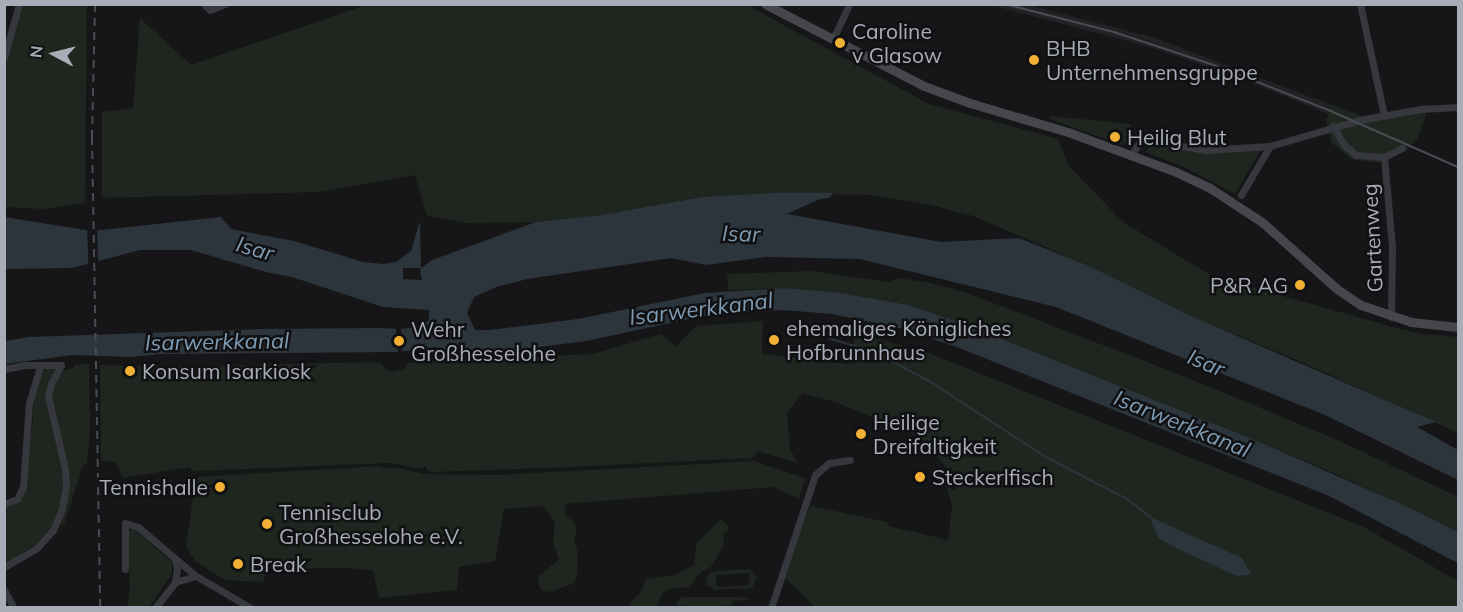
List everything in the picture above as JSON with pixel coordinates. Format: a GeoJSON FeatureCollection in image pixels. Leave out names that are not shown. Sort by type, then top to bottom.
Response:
{"type":"FeatureCollection","features":[{"type":"Feature","properties":{"kind":"main road"},"geometry":{"type":"LineString","coordinates":[[769,6],[946,94],[1176,172],[1236,204],[1262,222],[1337,289],[1361,305],[1391,317],[1458,327]]}},
{"type":"Feature","properties":{"kind":"street"},"geometry":{"type":"LineString","coordinates":[[4,58],[19,4]]}},
{"type":"Feature","properties":{"kind":"street"},"geometry":{"type":"LineString","coordinates":[[204,4],[210,10],[225,4]]}},
{"type":"Feature","properties":{"kind":"street"},"geometry":{"type":"LineString","coordinates":[[837,41],[849,4]]}},
{"type":"Feature","properties":{"kind":"street"},"geometry":{"type":"LineString","coordinates":[[1360,4],[1384,115]]}},
{"type":"Feature","properties":{"kind":"street"},"geometry":{"type":"LineString","coordinates":[[1131,155],[1140,141],[1144,140],[1206,150],[1269,146],[1333,126],[1384,115],[1458,107]]}},
{"type":"Feature","properties":{"kind":"street","name":"Gartenweg"},"geometry":{"type":"LineString","coordinates":[[1333,126],[1335,134],[1356,155],[1384,157],[1402,148]]}},
{"type":"Feature","properties":{"kind":"street"},"geometry":{"type":"LineString","coordinates":[[1241,195],[1269,146]]}},
{"type":"Feature","properties":{"kind":"street","name":"Gartenweg"},"geometry":{"type":"LineString","coordinates":[[1384,157],[1392,247],[1391,317]]}},
{"type":"Feature","properties":{"kind":"street"},"geometry":{"type":"LineString","coordinates":[[4,504],[17,499],[23,487],[29,403],[40,366]]}},
{"type":"Feature","properties":{"kind":"street"},"geometry":{"type":"LineString","coordinates":[[4,369],[40,366],[60,368],[51,384],[48,396],[66,469],[64,502],[53,530],[37,548],[4,567]]}},
{"type":"Feature","properties":{"kind":"street"},"geometry":{"type":"LineString","coordinates":[[771,608],[815,475],[829,463],[850,460]]}},
{"type":"Feature","properties":{"kind":"street"},"geometry":{"type":"LineString","coordinates":[[125,569],[125,523],[138,527],[196,576],[251,608]]}},
{"type":"Feature","properties":{"kind":"street"},"geometry":{"type":"LineString","coordinates":[[155,608],[175,582],[177,569],[175,559]]}},
{"type":"Feature","properties":{"kind":"street"},"geometry":{"type":"LineString","coordinates":[[175,582],[196,576]]}},
{"type":"Feature","properties":{"kind":"street"},"geometry":{"type":"LineString","coordinates":[[4,590],[14,608]]}},
{"type":"Feature","properties":{"kind":"shaded area"},"geometry":{"type":"Polygon","coordinates":[[[23,5],[87,5],[85,203],[44,209],[5,207],[5,63],[7,63],[23,5]]]}},
{"type":"Feature","properties":{"kind":"shaded area"},"geometry":{"type":"Polygon","coordinates":[[[366,5],[747,5],[929,104],[1058,139],[1068,165],[1123,222],[1212,276],[1400,329],[1458,337],[1458,433],[1306,364],[1191,316],[1087,265],[973,216],[927,204],[868,195],[771,193],[702,197],[601,215],[536,222],[467,223],[427,216],[415,175],[320,192],[102,198],[102,112],[133,108],[140,18],[191,65],[366,5]]]}},
{"type":"Feature","properties":{"kind":"shaded area"},"geometry":{"type":"Polygon","coordinates":[[[991,5],[1029,5],[1155,38],[1361,116],[1343,120],[1235,76],[1153,48],[991,5]]]}},
{"type":"Feature","properties":{"kind":"shaded area"},"geometry":{"type":"Polygon","coordinates":[[[1332,104],[1361,116],[1426,105],[1426,116],[1417,139],[1407,150],[1384,162],[1370,162],[1351,159],[1332,143],[1326,120],[1332,104]]]}},
{"type":"Feature","properties":{"kind":"shaded area"},"geometry":{"type":"Polygon","coordinates":[[[1049,116],[1131,124],[1133,136],[1126,143],[1120,144],[1049,119],[1049,116]]]}},
{"type":"Feature","properties":{"kind":"shaded area"},"geometry":{"type":"Polygon","coordinates":[[[1157,145],[1207,153],[1261,149],[1235,194],[1184,167],[1146,152],[1149,146],[1157,145]]]}},
{"type":"Feature","properties":{"kind":"shaded area"},"geometry":{"type":"Polygon","coordinates":[[[811,271],[888,282],[899,278],[931,283],[970,294],[1173,372],[1333,438],[1454,495],[1458,498],[1458,532],[1336,474],[1255,440],[964,324],[909,305],[835,292],[784,288],[728,290],[727,274],[811,271]]]}},
{"type":"Feature","properties":{"kind":"shaded area"},"geometry":{"type":"Polygon","coordinates":[[[763,321],[762,354],[849,364],[856,333],[926,352],[1362,526],[1458,581],[1458,607],[815,607],[783,576],[810,506],[887,522],[889,526],[948,540],[952,506],[946,486],[955,490],[961,480],[912,434],[838,403],[803,393],[787,412],[790,448],[797,463],[758,451],[753,458],[433,472],[427,470],[425,466],[420,469],[390,463],[192,471],[190,467],[123,478],[116,462],[101,461],[100,365],[194,366],[379,362],[390,372],[406,368],[407,363],[593,354],[660,334],[676,346],[696,326],[763,321]],[[300,366],[240,367],[250,379],[270,377],[300,366]]]}},
{"type":"Feature","properties":{"kind":"shaded area"},"geometry":{"type":"Polygon","coordinates":[[[89,364],[90,432],[87,464],[83,465],[64,525],[55,523],[38,543],[5,564],[5,506],[19,500],[26,489],[34,405],[31,403],[40,373],[50,367],[60,372],[73,368],[75,365],[89,364]]]}},
{"type":"Feature","properties":{"kind":"shaded area"},"geometry":{"type":"Polygon","coordinates":[[[753,461],[805,478],[799,499],[774,487],[565,504],[565,515],[574,522],[577,529],[574,540],[578,554],[577,576],[575,583],[549,592],[543,591],[538,584],[539,576],[559,559],[553,542],[555,522],[543,506],[504,509],[495,561],[459,567],[457,590],[379,598],[373,570],[344,568],[268,569],[263,582],[225,580],[195,561],[186,546],[196,477],[382,466],[382,468],[399,468],[425,474],[500,475],[753,461]]]}},
{"type":"Feature","properties":{"kind":"shaded area"},"geometry":{"type":"Polygon","coordinates":[[[721,519],[728,525],[728,531],[724,534],[723,547],[711,567],[701,572],[689,587],[674,588],[663,592],[656,607],[627,607],[642,590],[646,579],[675,575],[694,565],[696,544],[721,519]]]}},
{"type":"Feature","properties":{"kind":"shaded area"},"geometry":{"type":"Polygon","coordinates":[[[134,529],[172,562],[172,574],[149,607],[127,608],[130,588],[128,531],[134,529]]]}},
{"type":"Feature","properties":{"kind":"shaded area"},"geometry":{"type":"Polygon","coordinates":[[[750,569],[757,577],[752,588],[715,590],[707,585],[707,578],[711,572],[750,569]],[[749,573],[716,575],[717,587],[749,585],[749,573]]]}},
{"type":"Feature","properties":{"kind":"shaded area"},"geometry":{"type":"Polygon","coordinates":[[[682,597],[755,599],[732,601],[732,605],[707,607],[675,605],[682,597]]]}},
{"type":"Feature","properties":{"kind":"water"},"geometry":{"type":"Polygon","coordinates":[[[771,193],[833,193],[829,198],[820,199],[787,214],[941,242],[1019,238],[1087,265],[1191,316],[1436,422],[1417,427],[1458,450],[1458,480],[1325,415],[1056,307],[860,259],[766,257],[706,265],[671,258],[527,279],[496,287],[474,297],[467,313],[475,330],[489,330],[578,319],[705,293],[784,288],[835,292],[909,305],[964,324],[1255,440],[1410,508],[1458,532],[1458,563],[1329,496],[957,347],[903,329],[832,314],[783,310],[713,314],[586,341],[523,349],[402,351],[401,329],[422,326],[429,320],[429,310],[383,307],[292,277],[266,272],[191,250],[140,250],[72,268],[5,269],[4,217],[92,231],[221,217],[231,229],[294,241],[363,262],[383,264],[396,262],[411,251],[420,221],[421,268],[403,268],[403,279],[422,280],[420,269],[432,260],[536,222],[601,215],[702,197],[771,193]]]}},
{"type":"Feature","properties":{"kind":"water","name":"Isarwerkkanal"},"geometry":{"type":"Polygon","coordinates":[[[260,329],[396,329],[398,352],[161,354],[131,357],[72,355],[5,364],[5,341],[29,337],[260,329]]]}},
{"type":"Feature","properties":{"kind":"water"},"geometry":{"type":"Polygon","coordinates":[[[300,366],[305,371],[300,376],[250,379],[237,374],[240,367],[300,366]]]}},
{"type":"Feature","properties":{"kind":"water"},"geometry":{"type":"Polygon","coordinates":[[[1150,517],[1242,558],[1251,574],[1237,576],[1158,538],[1150,517]]]}},
{"type":"Feature","properties":{"kind":"pier"},"geometry":{"type":"Polygon","coordinates":[[[87,227],[97,227],[98,263],[88,263],[87,227]]]}},
{"type":"Feature","properties":{"kind":"waterway"},"geometry":{"type":"LineString","coordinates":[[825,337],[874,352],[931,382],[1044,456],[1127,499],[1150,517]]}},
{"type":"Feature","properties":{"kind":"tram line"},"geometry":{"type":"LineString","coordinates":[[1005,4],[1114,32],[1217,66],[1331,111],[1458,167]]}},
{"type":"Feature","properties":{"kind":"railway"},"geometry":{"type":"LineString","coordinates":[[95,4],[92,137],[100,608]]}},
{"type":"Feature","properties":{"kind":"place","name":"Caroline v Glasow"},"geometry":{"type":"Point","coordinates":[840,43]}},
{"type":"Feature","properties":{"kind":"place","name":"BHB Unternehmensgruppe"},"geometry":{"type":"Point","coordinates":[1034,60]}},
{"type":"Feature","properties":{"kind":"place","name":"Heilig Blut"},"geometry":{"type":"Point","coordinates":[1115,137]}},
{"type":"Feature","properties":{"kind":"place","name":"P&R AG"},"geometry":{"type":"Point","coordinates":[1300,285]}},
{"type":"Feature","properties":{"kind":"place","name":"ehemaliges Königliches Hofbrunnhaus"},"geometry":{"type":"Point","coordinates":[774,340]}},
{"type":"Feature","properties":{"kind":"place","name":"Wehr Großhesselohe"},"geometry":{"type":"Point","coordinates":[399,341]}},
{"type":"Feature","properties":{"kind":"place","name":"Konsum Isarkiosk"},"geometry":{"type":"Point","coordinates":[130,371]}},
{"type":"Feature","properties":{"kind":"place","name":"Heilige Dreifaltigkeit"},"geometry":{"type":"Point","coordinates":[861,434]}},
{"type":"Feature","properties":{"kind":"place","name":"Steckerlfisch"},"geometry":{"type":"Point","coordinates":[920,477]}},
{"type":"Feature","properties":{"kind":"place","name":"Tennishalle"},"geometry":{"type":"Point","coordinates":[220,487]}},
{"type":"Feature","properties":{"kind":"place","name":"Tennisclub Großhesselohe e.V."},"geometry":{"type":"Point","coordinates":[267,524]}},
{"type":"Feature","properties":{"kind":"place","name":"Break"},"geometry":{"type":"Point","coordinates":[238,564]}},
{"type":"Feature","properties":{"kind":"water label","name":"Isar"},"geometry":{"type":"Point","coordinates":[741,234]}},
{"type":"Feature","properties":{"kind":"water label","name":"Isar"},"geometry":{"type":"Point","coordinates":[255,249]}},
{"type":"Feature","properties":{"kind":"water label","name":"Isar"},"geometry":{"type":"Point","coordinates":[1206,363]}}]}
